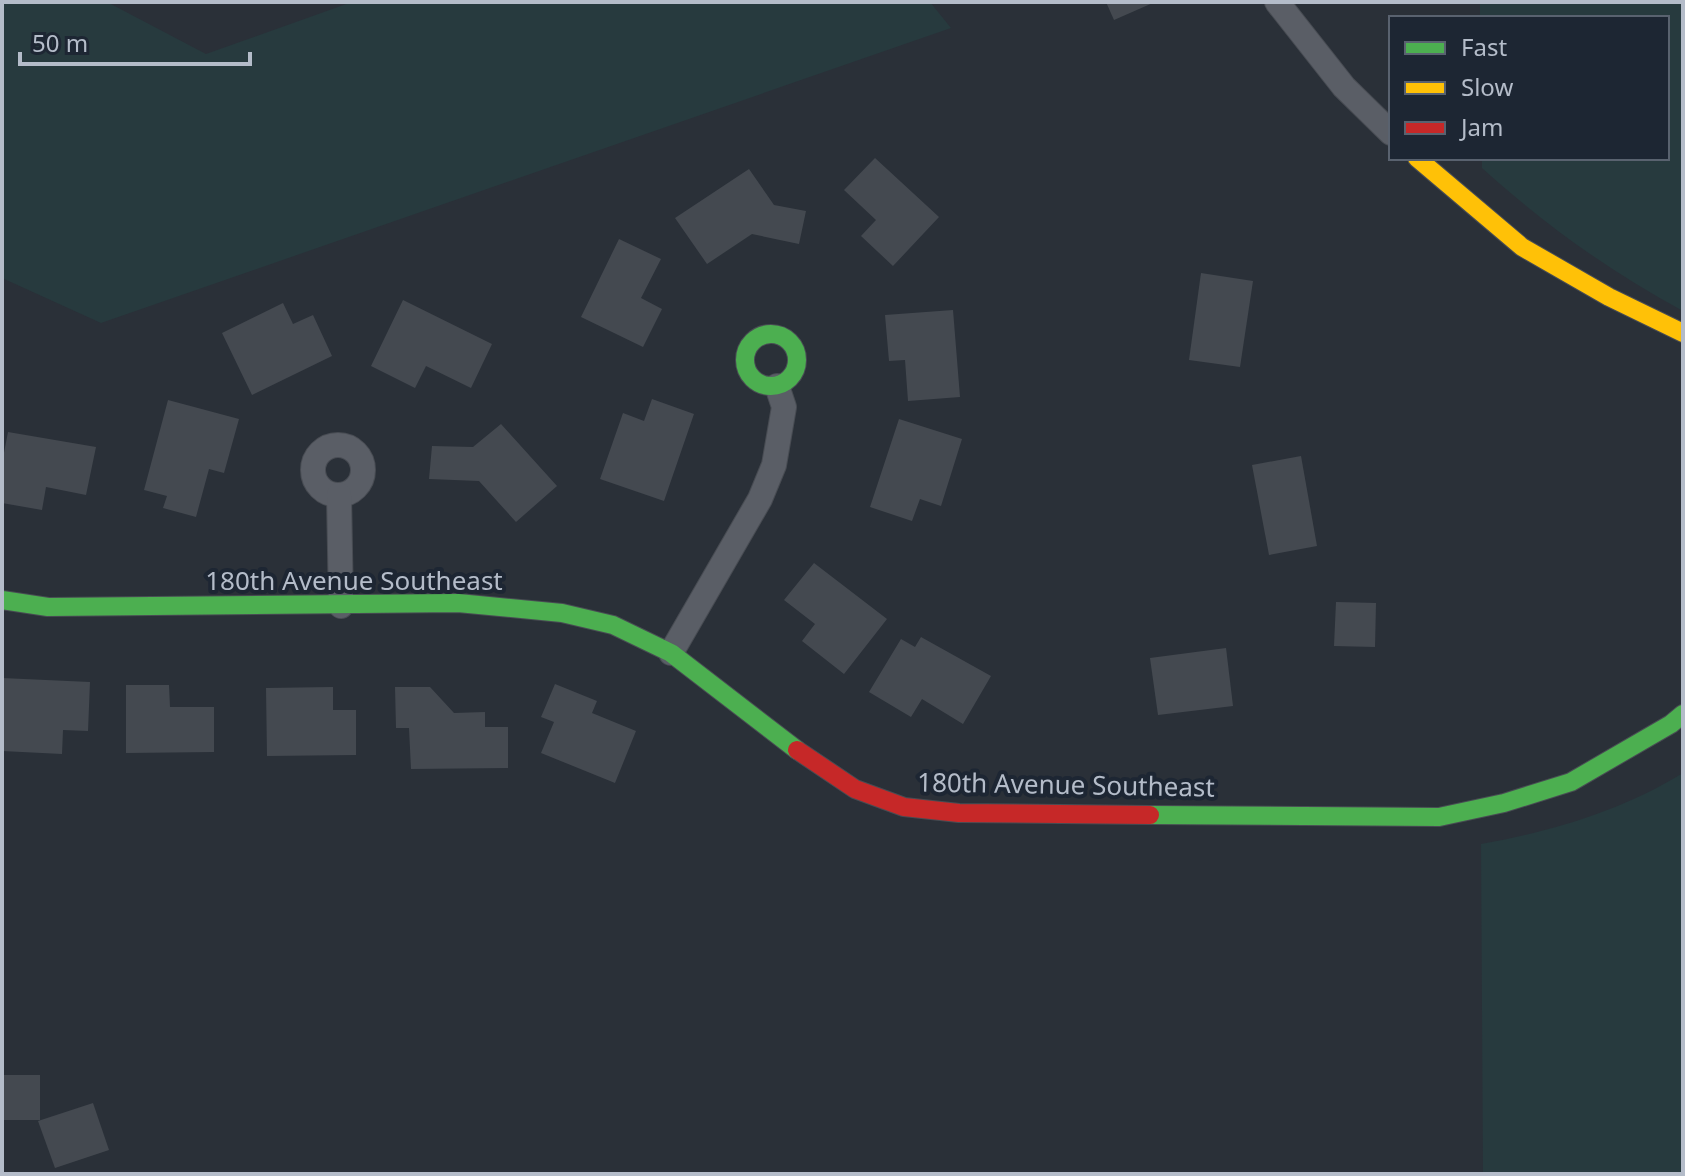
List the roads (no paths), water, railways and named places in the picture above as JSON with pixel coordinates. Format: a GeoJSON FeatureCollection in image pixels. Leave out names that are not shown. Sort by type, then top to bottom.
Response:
{"type":"FeatureCollection","features":[{"type":"Feature","properties":{"kind":"street"},"geometry":{"type":"LineString","coordinates":[[1277,2],[1344,87],[1389,131]]}},
{"type":"Feature","properties":{"kind":"street"},"geometry":{"type":"LineString","coordinates":[[1419,160],[1522,247],[1609,297],[1683,333]]}},
{"type":"Feature","properties":{"kind":"street"},"geometry":{"type":"LineString","coordinates":[[671,653],[765,488],[774,465],[782,427],[784,407],[777,386]]}},
{"type":"Feature","properties":{"kind":"street"},"geometry":{"type":"LineString","coordinates":[[339,495],[341,606]]}},
{"type":"Feature","properties":{"kind":"street","name":"180th Avenue Southeast"},"geometry":{"type":"LineString","coordinates":[[2,600],[48,607],[458,603],[562,613],[613,625],[671,653],[822,769],[855,789],[904,807],[959,813],[1439,817],[1504,803],[1571,782],[1683,714]]}}]}
